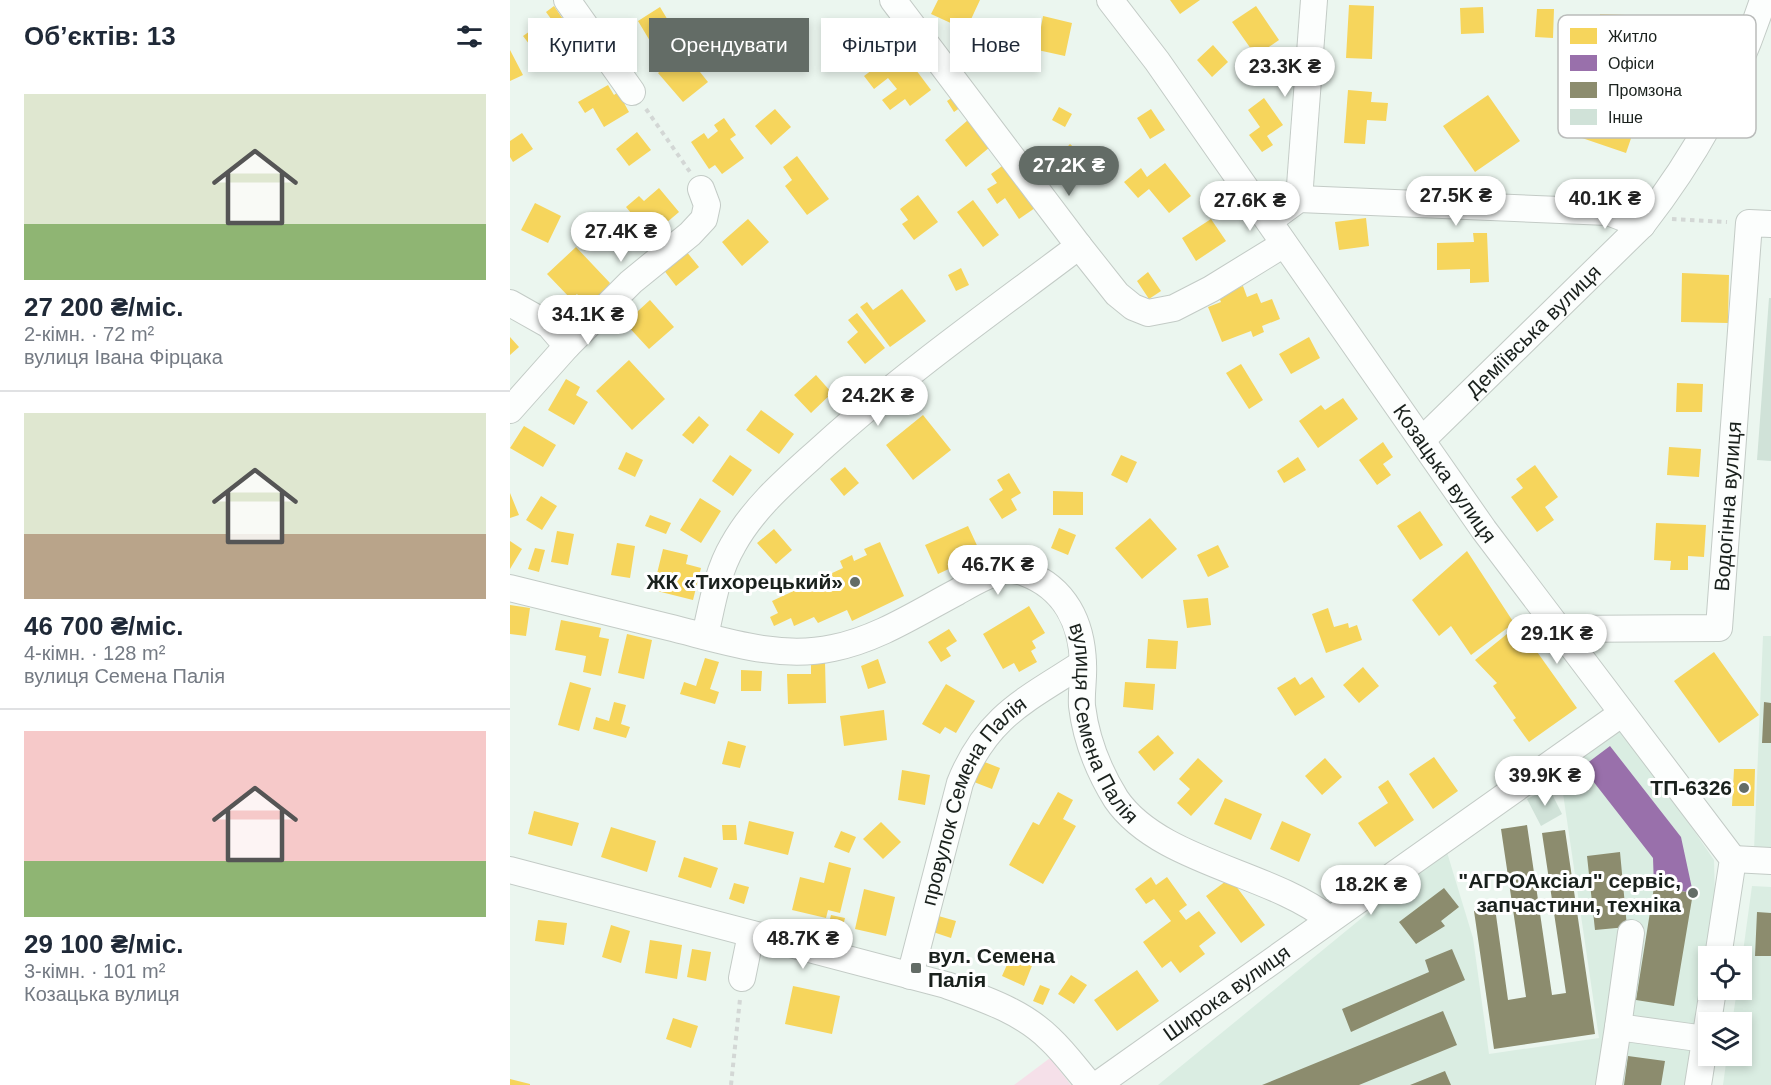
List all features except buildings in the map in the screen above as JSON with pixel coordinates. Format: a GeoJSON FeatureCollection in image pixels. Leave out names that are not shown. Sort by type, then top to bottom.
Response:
{"type":"FeatureCollection","features":[{"type":"Feature","properties":{"kind":"street"},"geometry":{"type":"LineString","coordinates":[[567,0],[632,92]]}},
{"type":"Feature","properties":{"kind":"street"},"geometry":{"type":"LineString","coordinates":[[893,0],[1079,246],[1117,294],[1133,307],[1148,313],[1174,308],[1202,294],[1284,244]]}},
{"type":"Feature","properties":{"kind":"street","name":"Козацька вулиця"},"geometry":{"type":"LineString","coordinates":[[1110,0],[1157,61],[1557,629],[1733,859]]}},
{"type":"Feature","properties":{"kind":"street"},"geometry":{"type":"LineString","coordinates":[[1299,199],[1314,0]]}},
{"type":"Feature","properties":{"kind":"street","name":"Деміївська вулиця"},"geometry":{"type":"LineString","coordinates":[[1756,22],[1763,0]]}},
{"type":"Feature","properties":{"kind":"street","name":"Деміївська вулиця"},"geometry":{"type":"LineString","coordinates":[[1422,440],[1642,225],[1700,138]]}},
{"type":"Feature","properties":{"kind":"street"},"geometry":{"type":"LineString","coordinates":[[510,410],[567,345],[631,282],[690,234],[704,219],[707,205],[701,189]]}},
{"type":"Feature","properties":{"kind":"street"},"geometry":{"type":"LineString","coordinates":[[1269,221],[1299,199],[1608,212],[1642,225]]}},
{"type":"Feature","properties":{"kind":"street","name":"Водогінна вулиця"},"geometry":{"type":"LineString","coordinates":[[1557,629],[1719,628],[1760,223]]}},
{"type":"Feature","properties":{"kind":"street"},"geometry":{"type":"LineString","coordinates":[[705,636],[717,582],[732,546],[753,514],[795,472],[873,402],[1079,246]]}},
{"type":"Feature","properties":{"kind":"street"},"geometry":{"type":"LineString","coordinates":[[510,303],[549,325],[567,345]]}},
{"type":"Feature","properties":{"kind":"street","name":"вулиця Семена Палія"},"geometry":{"type":"LineString","coordinates":[[510,588],[752,649],[798,651],[832,648],[871,637],[966,586],[1006,569],[1025,573],[1048,586],[1070,608],[1081,640],[1082,705],[1092,753],[1117,800],[1136,820],[1166,841],[1289,894],[1311,905],[1329,919]]}},
{"type":"Feature","properties":{"kind":"street","name":"провулок Семена Палія"},"geometry":{"type":"LineString","coordinates":[[910,976],[960,783],[971,754],[1012,708],[1083,663]]}},
{"type":"Feature","properties":{"kind":"street","name":"Широка вулиця"},"geometry":{"type":"LineString","coordinates":[[1097,1085],[1621,714]]}},
{"type":"Feature","properties":{"kind":"street"},"geometry":{"type":"LineString","coordinates":[[1720,946],[1733,859],[1771,861]]}},
{"type":"Feature","properties":{"kind":"street"},"geometry":{"type":"LineString","coordinates":[[510,870],[946,985],[1016,1014],[1049,1038],[1090,1085]]}},
{"type":"Feature","properties":{"kind":"street"},"geometry":{"type":"LineString","coordinates":[[1609,1085],[1631,933]]}},
{"type":"Feature","properties":{"kind":"street"},"geometry":{"type":"LineString","coordinates":[[742,978],[751,934]]}},
{"type":"Feature","properties":{"kind":"street"},"geometry":{"type":"LineString","coordinates":[[1618,1027],[1698,1039]]}},
{"type":"Feature","properties":{"kind":"street"},"geometry":{"type":"LineString","coordinates":[[1698,1085],[1701,1066]]}},
{"type":"Feature","properties":{"kind":"path"},"geometry":{"type":"LineString","coordinates":[[632,92],[657,123],[701,189]]}},
{"type":"Feature","properties":{"kind":"path"},"geometry":{"type":"LineString","coordinates":[[1674,220],[1760,223]]}},
{"type":"Feature","properties":{"kind":"path"},"geometry":{"type":"LineString","coordinates":[[730,1085],[742,978]]}},
{"type":"Feature","properties":{"kind":"shaded area"},"geometry":{"type":"Polygon","coordinates":[[[1763,636],[1771,636],[1771,850],[1754,850],[1763,636]]]}},
{"type":"Feature","properties":{"kind":"shaded area"},"geometry":{"type":"Polygon","coordinates":[[[1622,726],[1714,860],[1715,899],[1708,946],[1698,946],[1699,1000],[1686,1085],[1158,1085],[1446,849],[1473,938],[1489,1054],[1599,1038],[1560,773],[1622,726]]]}},
{"type":"Feature","properties":{"kind":"shaded area"},"geometry":{"type":"Polygon","coordinates":[[[1752,886],[1771,887],[1771,1085],[1723,1085],[1726,1066],[1752,1066],[1752,1012],[1734,1012],[1735,1000],[1752,1000],[1752,946],[1744,946],[1752,886]]]}},
{"type":"Feature","properties":{"kind":"shaded area"},"geometry":{"type":"Polygon","coordinates":[[[1050,1058],[1071,1085],[1014,1085],[1050,1058]]]}},
{"type":"Feature","properties":{"kind":"place","name":"ЖК «Тихорецький»"},"geometry":{"type":"Point","coordinates":[855,582]}},
{"type":"Feature","properties":{"kind":"place","name":"ТП-6326"},"geometry":{"type":"Point","coordinates":[1744,788]}},
{"type":"Feature","properties":{"kind":"place","name":"\"АГРОАксіал\" сервіс, запчастини, техніка"},"geometry":{"type":"Point","coordinates":[1693,893]}},
{"type":"Feature","properties":{"kind":"place","name":"вул. Семена Палія"},"geometry":{"type":"Point","coordinates":[916,968]}}]}
